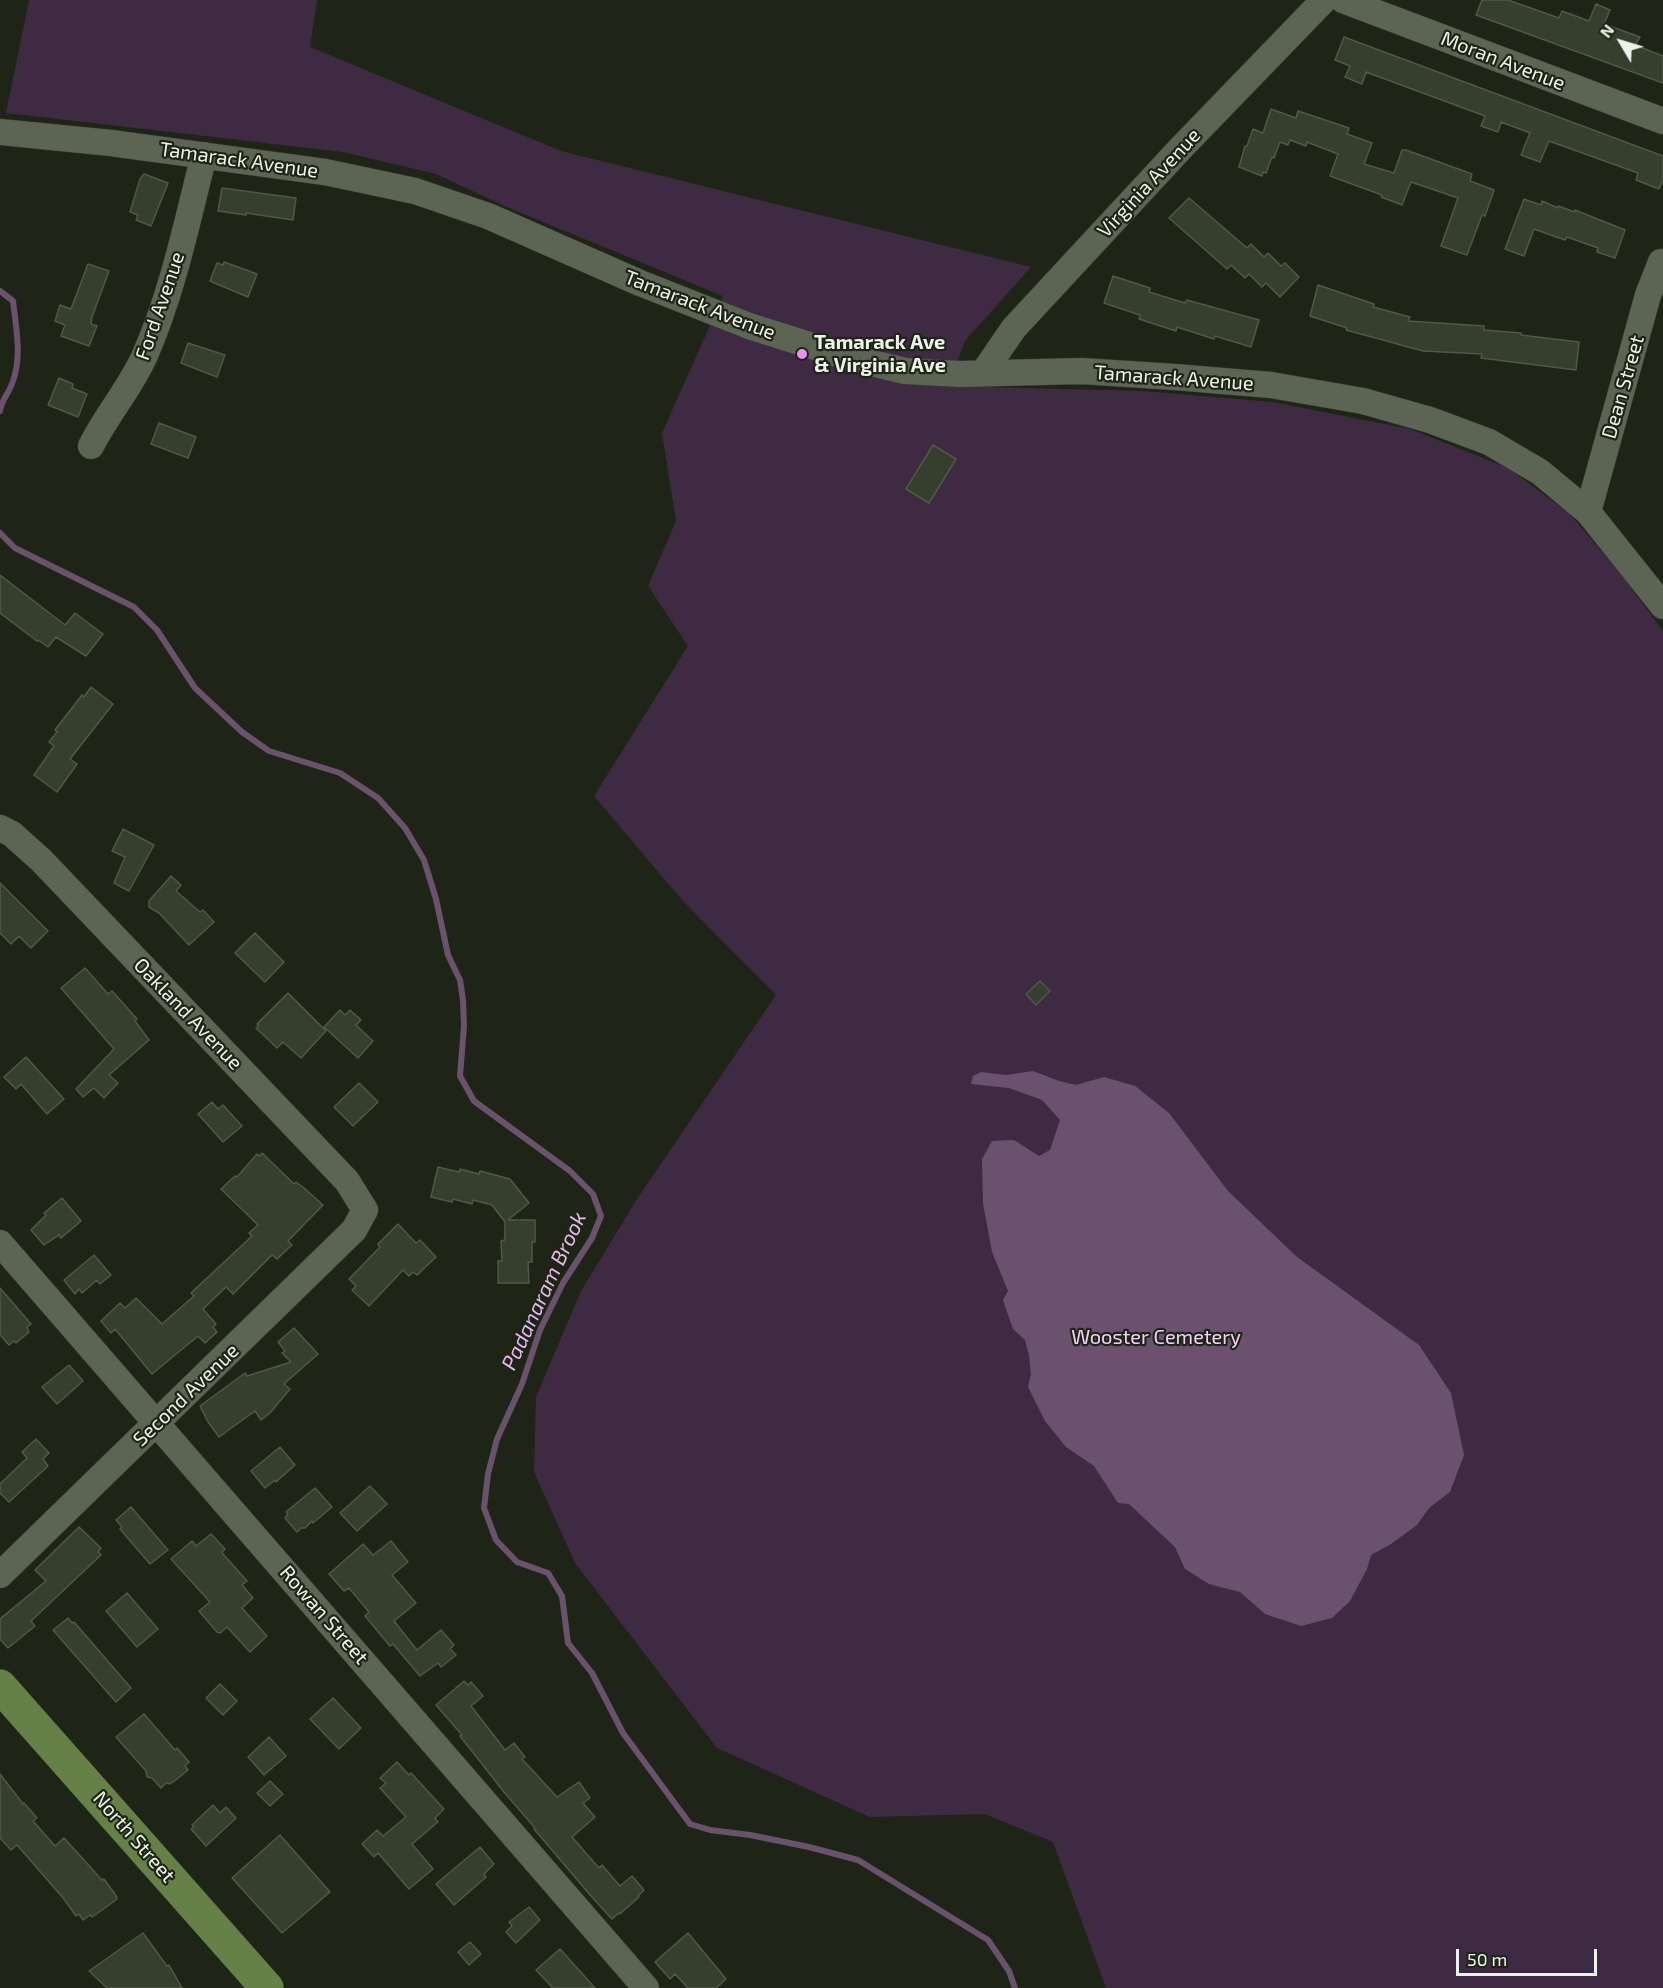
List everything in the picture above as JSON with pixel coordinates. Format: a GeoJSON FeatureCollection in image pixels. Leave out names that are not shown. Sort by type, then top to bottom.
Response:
{"type":"FeatureCollection","features":[{"type":"Feature","properties":{"kind":"main road","name":"North Street"},"geometry":{"type":"LineString","coordinates":[[0,1686],[254,1983]]}},
{"type":"Feature","properties":{"kind":"street","name":"Virginia Avenue"},"geometry":{"type":"LineString","coordinates":[[983,373],[1014,328],[1180,149],[1324,0]]}},
{"type":"Feature","properties":{"kind":"street","name":"Moran Avenue"},"geometry":{"type":"LineString","coordinates":[[1343,0],[1663,121]]}},
{"type":"Feature","properties":{"kind":"street","name":"Tamarack Avenue"},"geometry":{"type":"LineString","coordinates":[[0,132],[88,140],[325,172],[415,191],[489,216],[640,283],[738,322],[827,351],[905,370],[983,373],[1082,371],[1175,376],[1270,385],[1363,401],[1430,420],[1489,442],[1540,472],[1588,512],[1663,606]]}},
{"type":"Feature","properties":{"kind":"street","name":"Ford Avenue"},"geometry":{"type":"LineString","coordinates":[[91,446],[103,422],[146,354],[174,274],[204,155]]}},
{"type":"Feature","properties":{"kind":"street","name":"Dean Street"},"geometry":{"type":"LineString","coordinates":[[1588,512],[1648,295],[1662,263]]}},
{"type":"Feature","properties":{"kind":"street","name":"Oakland Avenue"},"geometry":{"type":"LineString","coordinates":[[0,828],[12,834],[51,870],[347,1181],[365,1210]]}},
{"type":"Feature","properties":{"kind":"street","name":"Second Avenue"},"geometry":{"type":"LineString","coordinates":[[0,1575],[354,1230],[365,1210]]}},
{"type":"Feature","properties":{"kind":"street","name":"Rowan Street"},"geometry":{"type":"LineString","coordinates":[[0,1243],[646,1988]]}},
{"type":"Feature","properties":{"kind":"green space","name":"Wooster Cemetery"},"geometry":{"type":"Polygon","coordinates":[[[29,0],[317,0],[310,47],[561,151],[1031,267],[965,341],[948,386],[1143,391],[1273,402],[1410,429],[1508,468],[1569,513],[1620,573],[1663,631],[1663,1988],[1106,1988],[1053,1842],[985,1814],[870,1817],[717,1748],[575,1563],[534,1472],[536,1397],[581,1291],[637,1199],[776,995],[682,900],[594,796],[688,646],[648,586],[676,521],[662,433],[723,296],[509,208],[436,174],[343,152],[6,113],[29,0]]]}},
{"type":"Feature","properties":{"kind":"shaded area"},"geometry":{"type":"Polygon","coordinates":[[[1033,1071],[1076,1085],[1104,1077],[1135,1086],[1169,1113],[1228,1191],[1297,1257],[1419,1345],[1451,1393],[1464,1455],[1450,1492],[1429,1508],[1417,1525],[1371,1555],[1367,1569],[1350,1601],[1332,1618],[1301,1626],[1265,1614],[1240,1592],[1209,1584],[1185,1569],[1175,1547],[1129,1504],[1118,1503],[1094,1466],[1066,1447],[1045,1421],[1028,1387],[1031,1374],[1025,1340],[1013,1329],[1003,1300],[1008,1291],[992,1252],[983,1203],[982,1159],[992,1141],[1014,1140],[1039,1156],[1050,1150],[1060,1120],[1042,1100],[1009,1088],[971,1084],[973,1076],[981,1072],[1006,1075],[1033,1071]]]}},
{"type":"Feature","properties":{"kind":"building"},"geometry":{"type":"Polygon","coordinates":[[[1482,0],[1508,0],[1559,18],[1562,11],[1589,21],[1596,4],[1610,10],[1604,24],[1640,37],[1635,45],[1663,56],[1663,83],[1476,15],[1482,0]]]}},
{"type":"Feature","properties":{"kind":"building"},"geometry":{"type":"Polygon","coordinates":[[[1344,37],[1663,156],[1663,180],[1659,189],[1636,180],[1638,173],[1549,141],[1540,162],[1521,155],[1530,133],[1501,122],[1498,132],[1481,126],[1485,116],[1366,72],[1362,84],[1345,77],[1350,66],[1335,60],[1344,37]]]}},
{"type":"Feature","properties":{"kind":"building"},"geometry":{"type":"Polygon","coordinates":[[[1271,109],[1296,118],[1298,111],[1349,128],[1347,134],[1372,143],[1364,164],[1394,173],[1402,150],[1406,150],[1472,174],[1470,181],[1494,190],[1467,255],[1441,246],[1458,198],[1411,182],[1402,205],[1381,197],[1382,195],[1330,176],[1338,154],[1307,142],[1306,146],[1290,140],[1288,145],[1280,142],[1274,158],[1272,157],[1266,173],[1263,172],[1262,176],[1239,167],[1253,129],[1263,133],[1271,109]]]}},
{"type":"Feature","properties":{"kind":"building"},"geometry":{"type":"Polygon","coordinates":[[[144,174],[168,183],[151,226],[136,220],[138,215],[130,212],[140,179],[144,174]]]}},
{"type":"Feature","properties":{"kind":"building"},"geometry":{"type":"Polygon","coordinates":[[[222,188],[296,198],[293,220],[218,211],[222,188]]]}},
{"type":"Feature","properties":{"kind":"building"},"geometry":{"type":"Polygon","coordinates":[[[1189,198],[1247,248],[1251,244],[1264,257],[1268,253],[1281,266],[1285,263],[1299,277],[1280,297],[1266,283],[1262,287],[1249,274],[1245,278],[1231,265],[1227,269],[1169,218],[1189,198]]]}},
{"type":"Feature","properties":{"kind":"building"},"geometry":{"type":"Polygon","coordinates":[[[1524,199],[1541,205],[1542,201],[1558,208],[1558,206],[1575,212],[1575,210],[1625,230],[1615,258],[1597,252],[1598,248],[1534,229],[1524,256],[1505,249],[1524,199]]]}},
{"type":"Feature","properties":{"kind":"building"},"geometry":{"type":"Polygon","coordinates":[[[224,262],[257,274],[248,297],[210,281],[217,263],[223,265],[224,262]]]}},
{"type":"Feature","properties":{"kind":"building"},"geometry":{"type":"Polygon","coordinates":[[[88,264],[109,271],[92,317],[91,324],[97,326],[89,346],[61,336],[65,325],[55,321],[60,305],[71,309],[88,264]]]}},
{"type":"Feature","properties":{"kind":"building"},"geometry":{"type":"Polygon","coordinates":[[[1113,276],[1150,288],[1149,292],[1185,303],[1187,300],[1259,320],[1251,347],[1215,336],[1214,339],[1177,327],[1176,331],[1139,319],[1140,315],[1104,303],[1113,276]]]}},
{"type":"Feature","properties":{"kind":"building"},"geometry":{"type":"Polygon","coordinates":[[[1318,285],[1374,304],[1373,307],[1410,317],[1408,321],[1484,326],[1484,330],[1579,342],[1576,370],[1481,358],[1482,354],[1423,351],[1346,330],[1347,328],[1310,316],[1318,285]]]}},
{"type":"Feature","properties":{"kind":"building"},"geometry":{"type":"Polygon","coordinates":[[[188,343],[225,355],[217,377],[181,363],[188,343]]]}},
{"type":"Feature","properties":{"kind":"building"},"geometry":{"type":"Polygon","coordinates":[[[59,378],[73,384],[72,388],[87,394],[78,417],[48,405],[59,378]]]}},
{"type":"Feature","properties":{"kind":"building"},"geometry":{"type":"Polygon","coordinates":[[[159,423],[196,437],[188,458],[151,444],[159,423]]]}},
{"type":"Feature","properties":{"kind":"building"},"geometry":{"type":"Polygon","coordinates":[[[933,445],[956,459],[929,503],[906,489],[933,445]]]}},
{"type":"Feature","properties":{"kind":"building"},"geometry":{"type":"Polygon","coordinates":[[[0,575],[65,625],[75,613],[103,634],[86,656],[56,637],[48,647],[37,641],[0,613],[0,575]]]}},
{"type":"Feature","properties":{"kind":"building"},"geometry":{"type":"Polygon","coordinates":[[[91,687],[113,704],[70,759],[77,764],[57,792],[34,775],[54,746],[49,742],[57,732],[55,730],[91,687]]]}},
{"type":"Feature","properties":{"kind":"building"},"geometry":{"type":"Polygon","coordinates":[[[123,829],[154,845],[129,891],[114,883],[125,857],[112,851],[123,829]]]}},
{"type":"Feature","properties":{"kind":"building"},"geometry":{"type":"Polygon","coordinates":[[[171,876],[181,885],[176,891],[200,912],[203,910],[214,922],[189,945],[159,913],[149,907],[149,901],[171,876]]]}},
{"type":"Feature","properties":{"kind":"building"},"geometry":{"type":"Polygon","coordinates":[[[0,883],[48,931],[31,948],[19,936],[11,944],[0,933],[0,883]]]}},
{"type":"Feature","properties":{"kind":"building"},"geometry":{"type":"Polygon","coordinates":[[[255,933],[284,962],[265,982],[235,953],[255,933]]]}},
{"type":"Feature","properties":{"kind":"building"},"geometry":{"type":"Polygon","coordinates":[[[85,968],[108,994],[112,991],[137,1019],[135,1021],[149,1040],[109,1075],[118,1083],[104,1098],[94,1088],[83,1097],[76,1089],[114,1049],[61,988],[85,968]]]}},
{"type":"Feature","properties":{"kind":"building"},"geometry":{"type":"Polygon","coordinates":[[[1040,981],[1050,991],[1036,1005],[1026,994],[1040,981]]]}},
{"type":"Feature","properties":{"kind":"building"},"geometry":{"type":"Polygon","coordinates":[[[288,993],[326,1031],[301,1058],[283,1042],[277,1048],[256,1028],[259,1025],[257,1024],[288,993]]]}},
{"type":"Feature","properties":{"kind":"building"},"geometry":{"type":"Polygon","coordinates":[[[340,1010],[345,1015],[350,1010],[361,1020],[356,1025],[373,1041],[358,1058],[324,1027],[340,1010]]]}},
{"type":"Feature","properties":{"kind":"building"},"geometry":{"type":"Polygon","coordinates":[[[26,1057],[64,1099],[47,1114],[21,1084],[16,1089],[4,1077],[26,1057]]]}},
{"type":"Feature","properties":{"kind":"building"},"geometry":{"type":"Polygon","coordinates":[[[359,1083],[378,1102],[353,1126],[334,1107],[359,1083]]]}},
{"type":"Feature","properties":{"kind":"building"},"geometry":{"type":"Polygon","coordinates":[[[212,1102],[218,1109],[223,1105],[242,1126],[223,1142],[198,1114],[212,1102]]]}},
{"type":"Feature","properties":{"kind":"building"},"geometry":{"type":"Polygon","coordinates":[[[262,1153],[294,1184],[296,1182],[323,1205],[288,1241],[292,1245],[277,1259],[272,1255],[233,1294],[226,1287],[203,1309],[216,1324],[213,1327],[217,1332],[205,1343],[198,1336],[152,1374],[115,1329],[111,1333],[101,1321],[120,1303],[125,1308],[136,1298],[162,1324],[194,1296],[191,1293],[252,1236],[249,1233],[258,1225],[221,1189],[235,1176],[237,1177],[257,1154],[259,1156],[262,1153]]]}},
{"type":"Feature","properties":{"kind":"building"},"geometry":{"type":"Polygon","coordinates":[[[438,1167],[479,1174],[480,1171],[510,1179],[529,1203],[508,1220],[535,1220],[532,1262],[528,1262],[529,1283],[498,1283],[498,1261],[502,1261],[501,1241],[505,1240],[505,1222],[492,1205],[473,1200],[472,1204],[431,1197],[438,1167]]]}},
{"type":"Feature","properties":{"kind":"building"},"geometry":{"type":"Polygon","coordinates":[[[62,1198],[81,1221],[61,1238],[59,1235],[44,1245],[31,1230],[46,1215],[44,1213],[62,1198]]]}},
{"type":"Feature","properties":{"kind":"building"},"geometry":{"type":"Polygon","coordinates":[[[398,1224],[416,1243],[420,1240],[436,1257],[417,1275],[413,1272],[409,1276],[403,1270],[369,1306],[352,1290],[356,1286],[349,1279],[380,1247],[378,1244],[398,1224]]]}},
{"type":"Feature","properties":{"kind":"building"},"geometry":{"type":"Polygon","coordinates":[[[94,1255],[111,1275],[100,1284],[97,1280],[82,1293],[79,1289],[75,1294],[64,1280],[94,1255]]]}},
{"type":"Feature","properties":{"kind":"building"},"geometry":{"type":"Polygon","coordinates":[[[0,1288],[31,1324],[27,1327],[29,1332],[16,1343],[14,1341],[9,1345],[0,1335],[0,1288]]]}},
{"type":"Feature","properties":{"kind":"building"},"geometry":{"type":"Polygon","coordinates":[[[294,1328],[318,1354],[284,1384],[290,1389],[270,1413],[261,1420],[255,1411],[219,1437],[200,1406],[245,1373],[247,1376],[291,1362],[282,1353],[285,1351],[278,1342],[294,1328]]]}},
{"type":"Feature","properties":{"kind":"building"},"geometry":{"type":"Polygon","coordinates":[[[69,1365],[83,1381],[57,1404],[42,1387],[69,1365]]]}},
{"type":"Feature","properties":{"kind":"building"},"geometry":{"type":"Polygon","coordinates":[[[36,1439],[49,1453],[43,1459],[48,1466],[9,1502],[0,1493],[0,1484],[27,1458],[22,1452],[36,1439]]]}},
{"type":"Feature","properties":{"kind":"building"},"geometry":{"type":"Polygon","coordinates":[[[280,1447],[295,1465],[276,1482],[275,1480],[265,1488],[251,1471],[280,1447]]]}},
{"type":"Feature","properties":{"kind":"building"},"geometry":{"type":"Polygon","coordinates":[[[370,1486],[387,1504],[357,1531],[340,1513],[370,1486]]]}},
{"type":"Feature","properties":{"kind":"building"},"geometry":{"type":"Polygon","coordinates":[[[315,1488],[332,1507],[313,1523],[312,1521],[297,1532],[285,1518],[288,1514],[286,1512],[315,1488]]]}},
{"type":"Feature","properties":{"kind":"building"},"geometry":{"type":"Polygon","coordinates":[[[131,1507],[168,1550],[150,1564],[120,1529],[122,1527],[116,1520],[131,1507]]]}},
{"type":"Feature","properties":{"kind":"building"},"geometry":{"type":"Polygon","coordinates":[[[79,1527],[101,1548],[98,1552],[101,1555],[31,1621],[35,1626],[8,1648],[0,1639],[0,1619],[46,1581],[35,1570],[79,1527]]]}},
{"type":"Feature","properties":{"kind":"building"},"geometry":{"type":"Polygon","coordinates":[[[211,1534],[225,1549],[223,1554],[247,1581],[242,1585],[253,1598],[242,1608],[267,1636],[250,1652],[227,1627],[220,1633],[217,1632],[199,1611],[210,1602],[171,1559],[192,1541],[196,1546],[211,1534]]]}},
{"type":"Feature","properties":{"kind":"building"},"geometry":{"type":"Polygon","coordinates":[[[391,1541],[408,1562],[392,1575],[416,1603],[394,1621],[417,1650],[441,1630],[454,1645],[450,1649],[456,1655],[441,1667],[438,1663],[420,1676],[393,1644],[390,1646],[365,1616],[369,1612],[349,1588],[344,1591],[329,1574],[363,1544],[373,1555],[391,1541]]]}},
{"type":"Feature","properties":{"kind":"building"},"geometry":{"type":"Polygon","coordinates":[[[127,1593],[158,1629],[137,1647],[106,1611],[127,1593]]]}},
{"type":"Feature","properties":{"kind":"building"},"geometry":{"type":"Polygon","coordinates":[[[68,1618],[131,1688],[116,1702],[53,1630],[68,1618]]]}},
{"type":"Feature","properties":{"kind":"building"},"geometry":{"type":"Polygon","coordinates":[[[464,1681],[468,1685],[471,1682],[483,1696],[471,1706],[505,1750],[514,1743],[525,1757],[522,1759],[557,1797],[579,1782],[590,1798],[583,1803],[595,1817],[572,1837],[599,1868],[602,1865],[620,1886],[632,1876],[644,1890],[620,1914],[612,1919],[591,1896],[534,1829],[436,1705],[464,1681]]]}},
{"type":"Feature","properties":{"kind":"building"},"geometry":{"type":"Polygon","coordinates":[[[220,1684],[237,1701],[223,1715],[206,1698],[220,1684]]]}},
{"type":"Feature","properties":{"kind":"building"},"geometry":{"type":"Polygon","coordinates":[[[333,1698],[361,1728],[339,1749],[310,1719],[333,1698]]]}},
{"type":"Feature","properties":{"kind":"building"},"geometry":{"type":"Polygon","coordinates":[[[144,1714],[175,1750],[177,1748],[189,1762],[185,1766],[188,1770],[161,1788],[152,1778],[147,1777],[146,1771],[116,1737],[144,1714]]]}},
{"type":"Feature","properties":{"kind":"building"},"geometry":{"type":"Polygon","coordinates":[[[269,1737],[286,1756],[264,1775],[248,1757],[269,1737]]]}},
{"type":"Feature","properties":{"kind":"building"},"geometry":{"type":"Polygon","coordinates":[[[397,1762],[409,1775],[411,1773],[444,1809],[435,1818],[438,1822],[412,1844],[433,1869],[409,1889],[378,1853],[374,1857],[362,1844],[377,1830],[383,1836],[406,1817],[380,1788],[386,1783],[380,1778],[397,1762]]]}},
{"type":"Feature","properties":{"kind":"building"},"geometry":{"type":"Polygon","coordinates":[[[0,1774],[37,1818],[33,1821],[55,1846],[64,1838],[102,1880],[104,1879],[117,1897],[116,1900],[92,1917],[90,1915],[83,1920],[79,1914],[76,1916],[17,1845],[11,1850],[0,1838],[0,1774]]]}},
{"type":"Feature","properties":{"kind":"building"},"geometry":{"type":"Polygon","coordinates":[[[270,1781],[283,1794],[270,1806],[257,1793],[270,1781]]]}},
{"type":"Feature","properties":{"kind":"building"},"geometry":{"type":"Polygon","coordinates":[[[213,1805],[220,1813],[226,1807],[236,1818],[206,1846],[191,1829],[194,1827],[192,1825],[213,1805]]]}},
{"type":"Feature","properties":{"kind":"building"},"geometry":{"type":"Polygon","coordinates":[[[280,1835],[330,1892],[282,1933],[232,1878],[280,1835]]]}},
{"type":"Feature","properties":{"kind":"building"},"geometry":{"type":"Polygon","coordinates":[[[480,1847],[494,1864],[484,1874],[486,1877],[454,1905],[436,1884],[480,1847]]]}},
{"type":"Feature","properties":{"kind":"building"},"geometry":{"type":"Polygon","coordinates":[[[529,1907],[540,1920],[516,1943],[506,1932],[512,1926],[509,1922],[529,1907]]]}},
{"type":"Feature","properties":{"kind":"building"},"geometry":{"type":"Polygon","coordinates":[[[143,1933],[167,1966],[169,1965],[182,1988],[107,1988],[89,1971],[143,1933]]]}},
{"type":"Feature","properties":{"kind":"building"},"geometry":{"type":"Polygon","coordinates":[[[688,1933],[726,1979],[716,1988],[688,1988],[675,1974],[670,1979],[655,1962],[688,1933]]]}},
{"type":"Feature","properties":{"kind":"building"},"geometry":{"type":"Polygon","coordinates":[[[470,1942],[481,1954],[469,1965],[458,1952],[470,1942]]]}},
{"type":"Feature","properties":{"kind":"building"},"geometry":{"type":"Polygon","coordinates":[[[560,1949],[595,1988],[553,1988],[536,1970],[560,1949]]]}},
{"type":"Feature","properties":{"kind":"waterway","name":"Padanaram Brook"},"geometry":{"type":"LineString","coordinates":[[0,291],[13,301],[18,352],[13,381],[0,411]]}},
{"type":"Feature","properties":{"kind":"waterway","name":"Padanaram Brook"},"geometry":{"type":"LineString","coordinates":[[0,533],[15,548],[134,607],[157,630],[195,688],[242,732],[269,751],[340,773],[378,798],[405,828],[424,860],[436,899],[448,955],[460,980],[464,1026],[460,1076],[474,1101],[570,1171],[593,1194],[601,1216],[592,1238],[563,1283],[540,1330],[522,1384],[497,1439],[488,1474],[484,1508],[496,1540],[517,1562],[548,1573],[562,1596],[568,1643],[592,1673],[623,1733],[690,1824],[710,1830],[750,1835],[809,1847],[858,1860],[988,1940],[1009,1971],[1015,1988]]}},
{"type":"Feature","properties":{"kind":"place","name":"Tamarack Ave & Virginia Ave"},"geometry":{"type":"Point","coordinates":[802,354]}}]}
